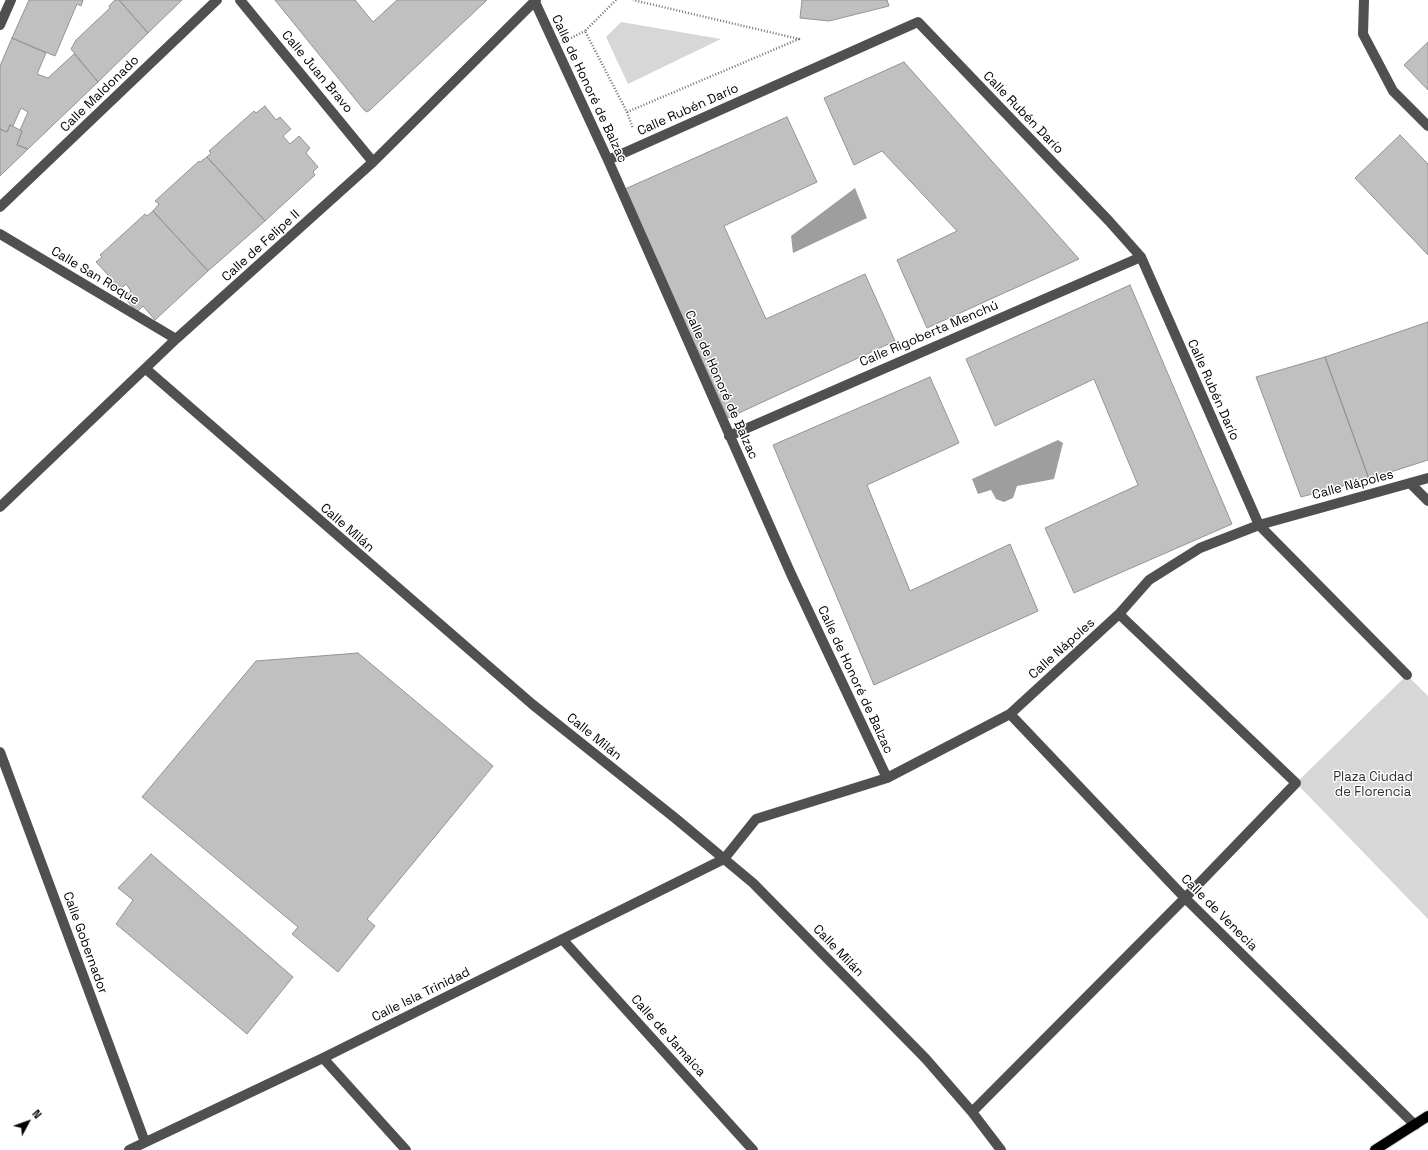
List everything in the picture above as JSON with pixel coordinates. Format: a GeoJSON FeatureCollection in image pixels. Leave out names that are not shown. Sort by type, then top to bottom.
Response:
{"type":"FeatureCollection","features":[{"type":"Feature","properties":{"kind":"main road"},"geometry":{"type":"LineString","coordinates":[[1375,1150],[1428,1116]]}},
{"type":"Feature","properties":{"kind":"street"},"geometry":{"type":"LineString","coordinates":[[0,25],[11,0]]}},
{"type":"Feature","properties":{"kind":"street","name":"Calle Maldonado"},"geometry":{"type":"LineString","coordinates":[[0,207],[217,0]]}},
{"type":"Feature","properties":{"kind":"street","name":"Calle Juan Bravo"},"geometry":{"type":"LineString","coordinates":[[240,0],[374,162]]}},
{"type":"Feature","properties":{"kind":"street"},"geometry":{"type":"LineString","coordinates":[[1364,0],[1363,34],[1393,92],[1428,126]]}},
{"type":"Feature","properties":{"kind":"street","name":"Calle de Felipe II"},"geometry":{"type":"LineString","coordinates":[[0,506],[176,339],[374,162],[535,1]]}},
{"type":"Feature","properties":{"kind":"street","name":"Calle de Honoré de Balzac"},"geometry":{"type":"LineString","coordinates":[[535,1],[608,160],[791,574],[887,778]]}},
{"type":"Feature","properties":{"kind":"street","name":"Calle Rubén Darío"},"geometry":{"type":"LineString","coordinates":[[608,160],[918,22],[1109,221],[1140,257],[1258,525]]}},
{"type":"Feature","properties":{"kind":"street","name":"Calle San Roque"},"geometry":{"type":"LineString","coordinates":[[0,234],[176,339]]}},
{"type":"Feature","properties":{"kind":"street","name":"Calle Rigoberta Menchú"},"geometry":{"type":"LineString","coordinates":[[729,436],[1140,257]]}},
{"type":"Feature","properties":{"kind":"street","name":"Calle Milán"},"geometry":{"type":"LineString","coordinates":[[146,369],[472,653],[753,883],[915,1048],[972,1112],[1001,1150]]}},
{"type":"Feature","properties":{"kind":"street","name":"Calle Nápoles"},"geometry":{"type":"LineString","coordinates":[[724,859],[756,819],[887,778],[1010,714],[1119,614],[1149,580],[1200,548],[1258,525],[1428,478]]}},
{"type":"Feature","properties":{"kind":"street"},"geometry":{"type":"LineString","coordinates":[[1410,483],[1428,501]]}},
{"type":"Feature","properties":{"kind":"street"},"geometry":{"type":"LineString","coordinates":[[1258,525],[1407,675]]}},
{"type":"Feature","properties":{"kind":"street"},"geometry":{"type":"LineString","coordinates":[[972,1112],[1185,898],[1296,783],[1119,614]]}},
{"type":"Feature","properties":{"kind":"street","name":"Calle de Venecia"},"geometry":{"type":"LineString","coordinates":[[1010,714],[1185,898],[1415,1125]]}},
{"type":"Feature","properties":{"kind":"street","name":"Calle Gobernador"},"geometry":{"type":"LineString","coordinates":[[0,752],[145,1142]]}},
{"type":"Feature","properties":{"kind":"street","name":"Calle Isla Trinidad"},"geometry":{"type":"LineString","coordinates":[[129,1150],[323,1058],[724,859]]}},
{"type":"Feature","properties":{"kind":"street","name":"Calle de Jamaica"},"geometry":{"type":"LineString","coordinates":[[563,940],[753,1150]]}},
{"type":"Feature","properties":{"kind":"street"},"geometry":{"type":"LineString","coordinates":[[323,1058],[406,1150]]}},
{"type":"Feature","properties":{"kind":"path"},"geometry":{"type":"LineString","coordinates":[[616,0],[585,31],[628,112],[799,39],[633,0]]}},
{"type":"Feature","properties":{"kind":"green space"},"geometry":{"type":"Polygon","coordinates":[[[621,22],[721,39],[628,84],[606,37],[621,22]]]}},
{"type":"Feature","properties":{"kind":"green space","name":"Plaza Ciudad de Florencia"},"geometry":{"type":"Polygon","coordinates":[[[1407,675],[1428,696],[1428,919],[1296,783],[1407,675]]]}},
{"type":"Feature","properties":{"kind":"shaded area"},"geometry":{"type":"Polygon","coordinates":[[[855,188],[867,218],[793,253],[791,236],[855,188]]]}},
{"type":"Feature","properties":{"kind":"shaded area"},"geometry":{"type":"Polygon","coordinates":[[[1058,440],[1063,443],[1054,479],[1017,486],[1013,498],[1004,502],[996,499],[991,490],[978,494],[972,479],[1058,440]]]}},
{"type":"Feature","properties":{"kind":"building"},"geometry":{"type":"Polygon","coordinates":[[[29,0],[83,0],[81,6],[77,4],[55,56],[12,38],[29,0]]]}},
{"type":"Feature","properties":{"kind":"building"},"geometry":{"type":"Polygon","coordinates":[[[115,0],[119,0],[148,33],[98,82],[71,49],[76,40],[110,8],[109,6],[115,0]]]}},
{"type":"Feature","properties":{"kind":"building"},"geometry":{"type":"Polygon","coordinates":[[[119,0],[182,0],[148,33],[119,0]]]}},
{"type":"Feature","properties":{"kind":"building"},"geometry":{"type":"Polygon","coordinates":[[[275,0],[355,0],[373,22],[397,0],[487,0],[367,112],[275,0]]]}},
{"type":"Feature","properties":{"kind":"building"},"geometry":{"type":"Polygon","coordinates":[[[802,0],[887,0],[889,6],[829,21],[800,18],[802,0]]]}},
{"type":"Feature","properties":{"kind":"building"},"geometry":{"type":"Polygon","coordinates":[[[12,38],[46,53],[37,74],[48,78],[74,54],[98,82],[28,149],[17,145],[22,131],[20,130],[28,112],[21,108],[13,126],[10,125],[7,132],[0,129],[0,66],[12,38]]]}},
{"type":"Feature","properties":{"kind":"building"},"geometry":{"type":"Polygon","coordinates":[[[1428,42],[1428,90],[1404,65],[1428,42]]]}},
{"type":"Feature","properties":{"kind":"building"},"geometry":{"type":"Polygon","coordinates":[[[904,62],[1079,259],[927,328],[897,260],[957,231],[882,151],[854,165],[824,98],[904,62]]]}},
{"type":"Feature","properties":{"kind":"building"},"geometry":{"type":"Polygon","coordinates":[[[265,106],[276,120],[280,117],[291,129],[283,136],[290,144],[299,136],[310,148],[306,153],[318,167],[313,172],[315,175],[265,221],[207,157],[211,153],[209,151],[254,111],[256,113],[265,106]]]}},
{"type":"Feature","properties":{"kind":"building"},"geometry":{"type":"Polygon","coordinates":[[[787,117],[817,182],[724,226],[766,319],[865,274],[895,341],[728,418],[625,189],[787,117]]]}},
{"type":"Feature","properties":{"kind":"building"},"geometry":{"type":"Polygon","coordinates":[[[10,125],[22,131],[17,145],[28,149],[0,176],[0,129],[7,132],[10,125]]]}},
{"type":"Feature","properties":{"kind":"building"},"geometry":{"type":"Polygon","coordinates":[[[1400,135],[1428,164],[1428,255],[1355,178],[1400,135]]]}},
{"type":"Feature","properties":{"kind":"building"},"geometry":{"type":"Polygon","coordinates":[[[207,157],[265,221],[208,271],[153,211],[159,204],[155,201],[199,161],[200,162],[207,157]]]}},
{"type":"Feature","properties":{"kind":"building"},"geometry":{"type":"Polygon","coordinates":[[[153,211],[208,271],[155,320],[143,306],[137,312],[124,297],[131,291],[126,284],[118,292],[105,278],[108,275],[96,262],[102,257],[100,255],[145,214],[147,216],[153,211]]]}},
{"type":"Feature","properties":{"kind":"building"},"geometry":{"type":"Polygon","coordinates":[[[1130,285],[1232,524],[1074,593],[1045,528],[1138,485],[1094,379],[995,426],[966,359],[1130,285]]]}},
{"type":"Feature","properties":{"kind":"building"},"geometry":{"type":"Polygon","coordinates":[[[1428,322],[1428,460],[1369,479],[1325,357],[1428,322]]]}},
{"type":"Feature","properties":{"kind":"building"},"geometry":{"type":"Polygon","coordinates":[[[1325,357],[1369,479],[1301,497],[1256,377],[1325,357]]]}},
{"type":"Feature","properties":{"kind":"building"},"geometry":{"type":"Polygon","coordinates":[[[930,377],[959,443],[867,485],[910,591],[1010,544],[1038,611],[874,685],[773,445],[930,377]]]}},
{"type":"Feature","properties":{"kind":"building"},"geometry":{"type":"Polygon","coordinates":[[[358,653],[493,766],[367,919],[375,926],[338,972],[292,934],[298,927],[142,797],[256,661],[358,653]]]}},
{"type":"Feature","properties":{"kind":"building"},"geometry":{"type":"Polygon","coordinates":[[[151,854],[293,977],[247,1034],[116,924],[133,900],[118,888],[151,854]]]}}]}
